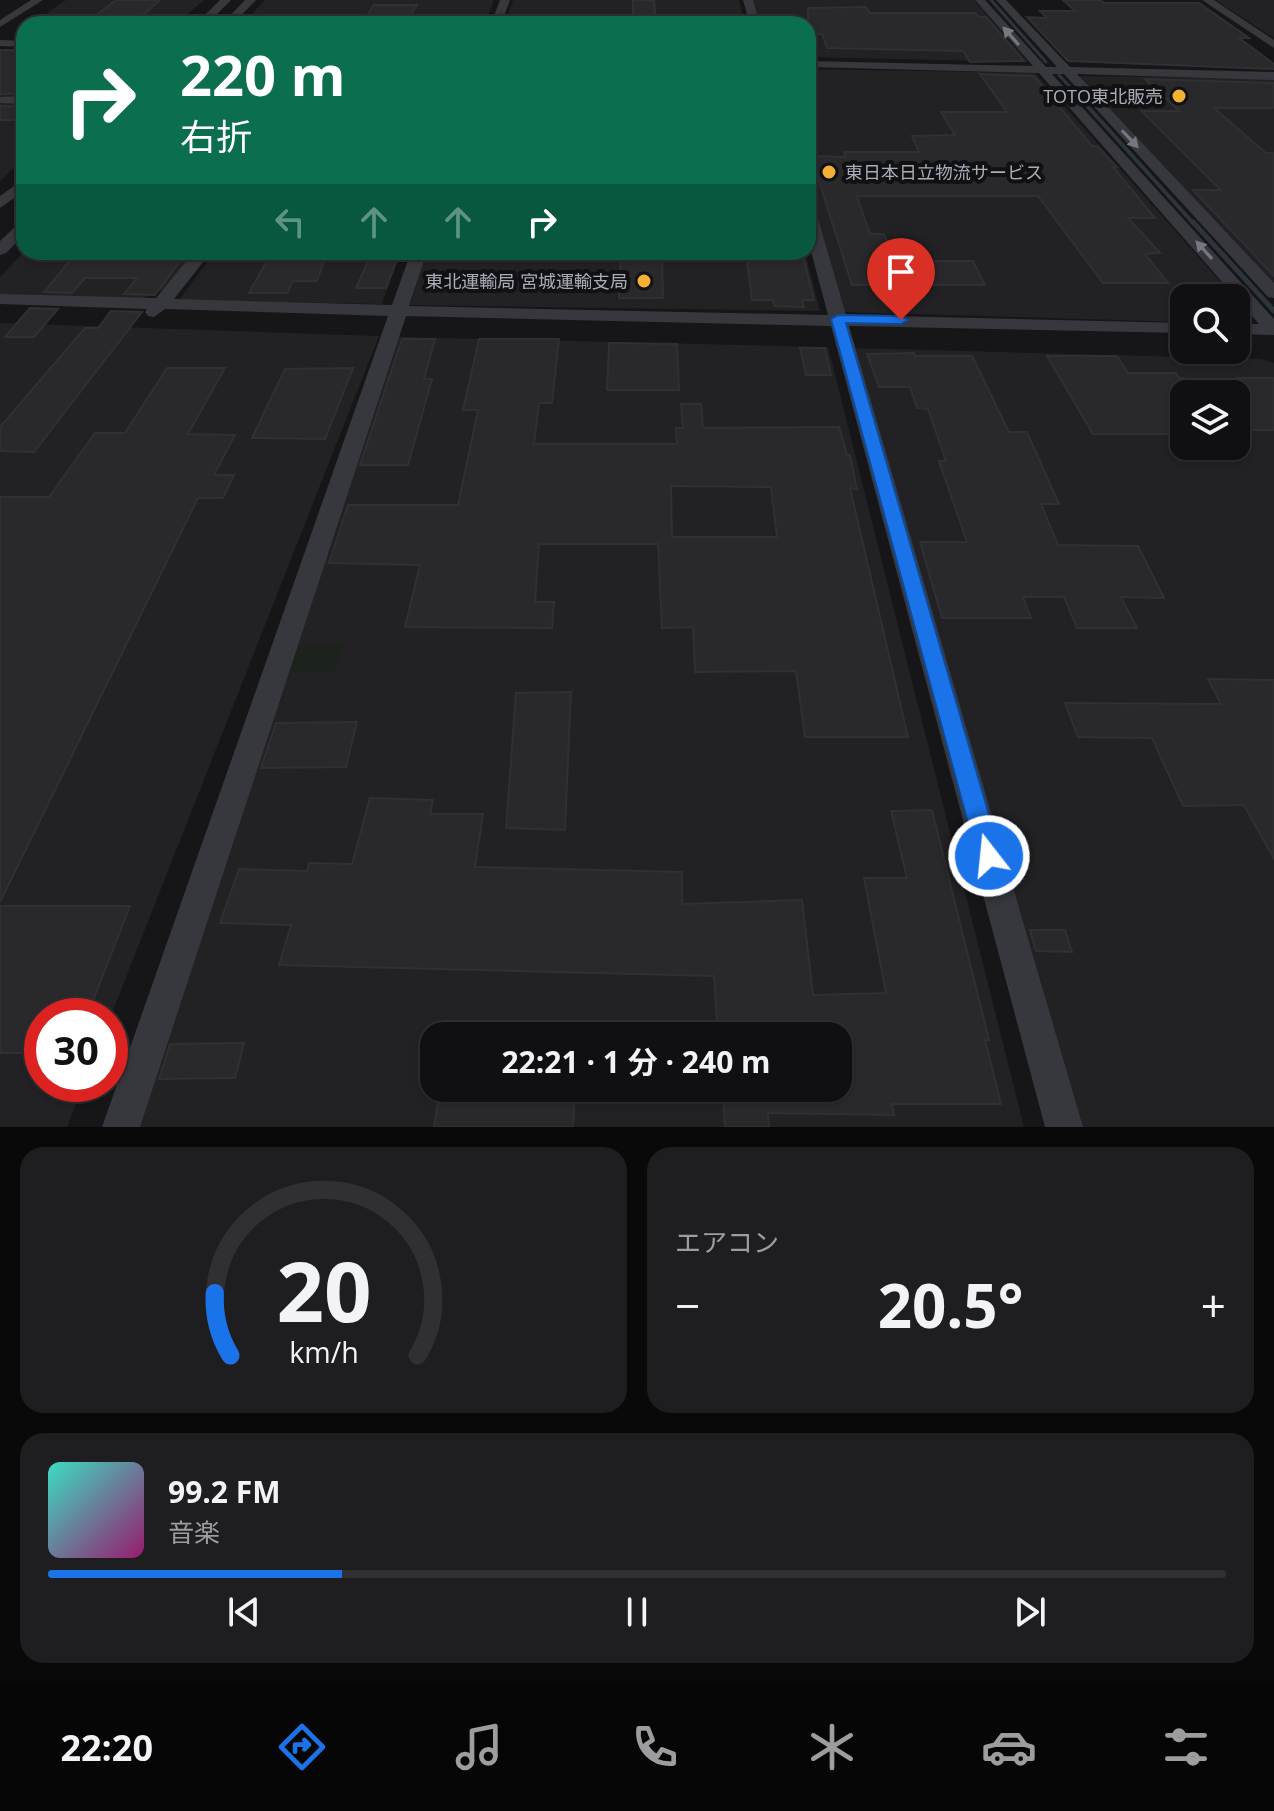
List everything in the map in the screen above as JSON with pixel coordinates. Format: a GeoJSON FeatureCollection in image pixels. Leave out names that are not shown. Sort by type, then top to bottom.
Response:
{"type":"FeatureCollection","features":[{"type":"Feature","properties":{"kind":"street"},"geometry":{"type":"LineString","coordinates":[[0,24],[38,0]]}},
{"type":"Feature","properties":{"kind":"street"},"geometry":{"type":"LineString","coordinates":[[209,16],[226,0]]}},
{"type":"Feature","properties":{"kind":"street"},"geometry":{"type":"LineString","coordinates":[[235,16],[251,0]]}},
{"type":"Feature","properties":{"kind":"street"},"geometry":{"type":"LineString","coordinates":[[980,0],[1274,330]]}},
{"type":"Feature","properties":{"kind":"street"},"geometry":{"type":"LineString","coordinates":[[1001,0],[1274,293]]}},
{"type":"Feature","properties":{"kind":"street"},"geometry":{"type":"LineString","coordinates":[[1207,0],[1274,45]]}},
{"type":"Feature","properties":{"kind":"street"},"geometry":{"type":"LineString","coordinates":[[816,61],[1274,73]]}},
{"type":"Feature","properties":{"kind":"street"},"geometry":{"type":"LineString","coordinates":[[0,204],[16,190]]}},
{"type":"Feature","properties":{"kind":"street"},"geometry":{"type":"LineString","coordinates":[[0,250],[16,234]]}},
{"type":"Feature","properties":{"kind":"street"},"geometry":{"type":"LineString","coordinates":[[816,240],[1064,1127]]}},
{"type":"Feature","properties":{"kind":"street"},"geometry":{"type":"LineString","coordinates":[[0,314],[155,310],[196,260]]}},
{"type":"Feature","properties":{"kind":"street"},"geometry":{"type":"LineString","coordinates":[[121,1127],[416,260]]}},
{"type":"Feature","properties":{"kind":"street"},"geometry":{"type":"LineString","coordinates":[[0,299],[155,310],[398,316],[1170,328]]}},
{"type":"Feature","properties":{"kind":"street"},"geometry":{"type":"LineString","coordinates":[[840,325],[1170,339]]}},
{"type":"Feature","properties":{"kind":"street"},"geometry":{"type":"LineString","coordinates":[[1250,329],[1274,330]]}},
{"type":"Feature","properties":{"kind":"street"},"geometry":{"type":"LineString","coordinates":[[1250,342],[1274,343]]}},
{"type":"Feature","properties":{"kind":"shaded area"},"geometry":{"type":"Polygon","coordinates":[[[66,0],[204,0],[185,16],[43,16],[66,0]]]}},
{"type":"Feature","properties":{"kind":"shaded area"},"geometry":{"type":"Polygon","coordinates":[[[265,0],[494,0],[488,16],[250,16],[265,0]]]}},
{"type":"Feature","properties":{"kind":"shaded area"},"geometry":{"type":"Polygon","coordinates":[[[513,0],[739,0],[743,16],[508,16],[513,0]]]}},
{"type":"Feature","properties":{"kind":"shaded area"},"geometry":{"type":"Polygon","coordinates":[[[753,0],[974,0],[1028,62],[816,57],[816,16],[758,16],[753,0]]]}},
{"type":"Feature","properties":{"kind":"shaded area"},"geometry":{"type":"Polygon","coordinates":[[[1216,0],[1274,0],[1274,38],[1220,3],[1216,0]]]}},
{"type":"Feature","properties":{"kind":"shaded area"},"geometry":{"type":"Polygon","coordinates":[[[0,50],[16,51],[16,166],[0,181],[0,50]]]}},
{"type":"Feature","properties":{"kind":"shaded area"},"geometry":{"type":"Polygon","coordinates":[[[816,69],[1035,73],[1223,284],[1170,284],[1170,322],[844,312],[816,216],[816,69]]]}},
{"type":"Feature","properties":{"kind":"shaded area"},"geometry":{"type":"Polygon","coordinates":[[[1077,77],[1274,79],[1274,284],[1077,77]]]}},
{"type":"Feature","properties":{"kind":"shaded area"},"geometry":{"type":"Polygon","coordinates":[[[16,260],[188,260],[164,290],[139,299],[0,295],[0,277],[16,260]]]}},
{"type":"Feature","properties":{"kind":"shaded area"},"geometry":{"type":"Polygon","coordinates":[[[209,260],[398,260],[382,304],[179,300],[209,260]]]}},
{"type":"Feature","properties":{"kind":"shaded area"},"geometry":{"type":"Polygon","coordinates":[[[424,260],[807,260],[820,311],[410,305],[424,260]]]}},
{"type":"Feature","properties":{"kind":"shaded area"},"geometry":{"type":"Polygon","coordinates":[[[0,323],[379,336],[118,998],[24,998],[24,1102],[77,1102],[67,1127],[0,1127],[0,323]]]}},
{"type":"Feature","properties":{"kind":"shaded area"},"geometry":{"type":"Polygon","coordinates":[[[397,337],[828,347],[1024,1127],[126,1127],[397,337]]]}},
{"type":"Feature","properties":{"kind":"shaded area"},"geometry":{"type":"Polygon","coordinates":[[[854,348],[1170,357],[1170,364],[1250,364],[1250,359],[1274,363],[1274,1127],[1080,1127],[854,348]]]}},
{"type":"Feature","properties":{"kind":"shaded area"},"geometry":{"type":"Polygon","coordinates":[[[296,646],[343,646],[335,672],[287,672],[296,646]]]}},
{"type":"Feature","properties":{"kind":"building"},"geometry":{"type":"Polygon","coordinates":[[[116,0],[160,0],[142,16],[95,16],[116,0]]]}},
{"type":"Feature","properties":{"kind":"building"},"geometry":{"type":"Polygon","coordinates":[[[633,0],[654,0],[655,16],[633,16],[633,0]]]}},
{"type":"Feature","properties":{"kind":"building"},"geometry":{"type":"Polygon","coordinates":[[[1063,0],[1199,3],[1249,38],[1239,38],[1274,64],[1274,69],[1068,61],[1027,17],[1047,18],[1040,11],[1075,11],[1063,0]]]}},
{"type":"Feature","properties":{"kind":"building"},"geometry":{"type":"Polygon","coordinates":[[[374,5],[417,5],[410,16],[366,16],[374,5]]]}},
{"type":"Feature","properties":{"kind":"building"},"geometry":{"type":"Polygon","coordinates":[[[866,7],[870,13],[975,13],[986,17],[1024,61],[970,62],[963,51],[827,48],[822,34],[816,34],[816,16],[808,16],[808,8],[866,7]]]}},
{"type":"Feature","properties":{"kind":"building"},"geometry":{"type":"Polygon","coordinates":[[[0,50],[16,50],[16,93],[0,94],[0,50]]]}},
{"type":"Feature","properties":{"kind":"building"},"geometry":{"type":"Polygon","coordinates":[[[980,74],[1034,76],[1092,146],[1097,146],[1117,167],[1113,167],[1155,218],[1128,218],[1160,253],[1145,254],[1168,283],[1103,283],[1038,196],[857,196],[870,234],[884,234],[896,261],[973,261],[985,285],[852,285],[816,172],[816,156],[845,157],[844,152],[919,152],[912,136],[955,135],[941,112],[1007,112],[980,74]]]}},
{"type":"Feature","properties":{"kind":"building"},"geometry":{"type":"Polygon","coordinates":[[[1145,79],[1274,83],[1274,108],[1214,108],[1266,153],[1274,153],[1274,276],[1193,190],[1221,190],[1142,111],[1179,111],[1145,79]]]}},
{"type":"Feature","properties":{"kind":"building"},"geometry":{"type":"Polygon","coordinates":[[[0,106],[16,107],[16,120],[0,120],[0,106]]]}},
{"type":"Feature","properties":{"kind":"building"},"geometry":{"type":"Polygon","coordinates":[[[70,260],[181,260],[155,295],[124,294],[137,278],[85,278],[72,293],[44,292],[70,260]]]}},
{"type":"Feature","properties":{"kind":"building"},"geometry":{"type":"Polygon","coordinates":[[[268,260],[324,260],[317,281],[293,281],[287,293],[249,293],[268,260]]]}},
{"type":"Feature","properties":{"kind":"building"},"geometry":{"type":"Polygon","coordinates":[[[369,260],[397,260],[386,288],[356,288],[369,260]]]}},
{"type":"Feature","properties":{"kind":"building"},"geometry":{"type":"Polygon","coordinates":[[[621,260],[662,260],[663,298],[619,298],[621,260]]]}},
{"type":"Feature","properties":{"kind":"building"},"geometry":{"type":"Polygon","coordinates":[[[747,260],[804,260],[814,300],[802,300],[804,307],[774,306],[773,300],[752,300],[747,260]]]}},
{"type":"Feature","properties":{"kind":"building"},"geometry":{"type":"Polygon","coordinates":[[[30,308],[58,309],[34,337],[5,337],[30,308]]]}},
{"type":"Feature","properties":{"kind":"building"},"geometry":{"type":"Polygon","coordinates":[[[111,311],[142,312],[34,452],[0,451],[0,427],[85,328],[98,328],[111,311]]]}},
{"type":"Feature","properties":{"kind":"building"},"geometry":{"type":"Polygon","coordinates":[[[402,339],[435,339],[424,379],[432,379],[408,465],[360,465],[402,339]]]}},
{"type":"Feature","properties":{"kind":"building"},"geometry":{"type":"Polygon","coordinates":[[[479,339],[559,339],[552,403],[539,403],[534,444],[677,444],[676,428],[683,428],[681,404],[701,404],[703,428],[839,427],[847,455],[850,455],[857,489],[850,488],[908,737],[805,737],[796,671],[695,672],[693,627],[662,628],[658,544],[539,544],[535,602],[554,602],[552,628],[405,627],[420,565],[329,563],[348,505],[458,505],[478,410],[463,410],[479,339]],[[671,486],[672,537],[777,537],[771,487],[671,486]]]}},
{"type":"Feature","properties":{"kind":"building"},"geometry":{"type":"Polygon","coordinates":[[[609,343],[677,344],[679,390],[607,390],[609,343]]]}},
{"type":"Feature","properties":{"kind":"building"},"geometry":{"type":"Polygon","coordinates":[[[800,348],[825,348],[831,375],[806,375],[800,348]]]}},
{"type":"Feature","properties":{"kind":"building"},"geometry":{"type":"Polygon","coordinates":[[[914,353],[915,356],[972,356],[1009,432],[1027,432],[1059,504],[1041,504],[1058,545],[1138,546],[1164,598],[1121,597],[1137,628],[1077,628],[1064,597],[1023,597],[1031,618],[942,618],[920,542],[967,542],[939,461],[946,461],[928,409],[917,408],[910,387],[879,387],[867,354],[914,353]]]}},
{"type":"Feature","properties":{"kind":"building"},"geometry":{"type":"Polygon","coordinates":[[[1047,356],[1117,356],[1128,373],[1176,373],[1179,378],[1184,378],[1170,380],[1170,434],[1093,434],[1047,356]]]}},
{"type":"Feature","properties":{"kind":"building"},"geometry":{"type":"Polygon","coordinates":[[[167,368],[225,368],[188,434],[235,435],[214,475],[234,475],[223,498],[198,498],[0,902],[0,497],[49,497],[95,433],[125,433],[167,368]]]}},
{"type":"Feature","properties":{"kind":"building"},"geometry":{"type":"Polygon","coordinates":[[[353,368],[325,439],[252,438],[285,369],[353,368]]]}},
{"type":"Feature","properties":{"kind":"building"},"geometry":{"type":"Polygon","coordinates":[[[1274,378],[1274,430],[1250,430],[1250,380],[1236,380],[1274,378]]]}},
{"type":"Feature","properties":{"kind":"building"},"geometry":{"type":"Polygon","coordinates":[[[1208,679],[1274,680],[1274,859],[1244,805],[1183,806],[1152,738],[1078,737],[1065,703],[1221,704],[1208,679]]]}},
{"type":"Feature","properties":{"kind":"building"},"geometry":{"type":"Polygon","coordinates":[[[571,692],[565,830],[506,828],[516,693],[571,692]]]}},
{"type":"Feature","properties":{"kind":"building"},"geometry":{"type":"Polygon","coordinates":[[[357,722],[346,767],[261,768],[276,723],[357,722]]]}},
{"type":"Feature","properties":{"kind":"building"},"geometry":{"type":"Polygon","coordinates":[[[370,798],[433,800],[430,814],[483,814],[475,867],[682,872],[682,904],[802,900],[813,995],[886,993],[864,878],[907,878],[891,811],[932,810],[989,1040],[985,1040],[1001,1104],[892,1104],[894,1115],[768,1113],[769,1127],[725,1127],[724,1102],[852,1102],[852,1022],[717,1022],[714,976],[279,965],[291,925],[220,923],[239,869],[307,871],[309,863],[352,864],[370,798]]]}},
{"type":"Feature","properties":{"kind":"building"},"geometry":{"type":"Polygon","coordinates":[[[0,906],[130,906],[94,998],[24,998],[24,1053],[0,1053],[0,906]]]}},
{"type":"Feature","properties":{"kind":"building"},"geometry":{"type":"Polygon","coordinates":[[[1030,930],[1065,930],[1072,952],[1036,951],[1030,930]]]}},
{"type":"Feature","properties":{"kind":"building"},"geometry":{"type":"Polygon","coordinates":[[[244,1043],[235,1078],[159,1079],[170,1044],[244,1043]]]}},
{"type":"Feature","properties":{"kind":"building"},"geometry":{"type":"Polygon","coordinates":[[[438,1102],[574,1102],[573,1127],[434,1127],[438,1102]]]}},
{"type":"Feature","properties":{"kind":"waterway"},"geometry":{"type":"LineString","coordinates":[[991,0],[1046,62]]}},
{"type":"Feature","properties":{"kind":"waterway"},"geometry":{"type":"LineString","coordinates":[[1059,75],[1082,100]]}},
{"type":"Feature","properties":{"kind":"waterway"},"geometry":{"type":"LineString","coordinates":[[1080,98],[1194,224]]}},
{"type":"Feature","properties":{"kind":"waterway"},"geometry":{"type":"LineString","coordinates":[[1193,222],[1274,311]]}},
{"type":"Feature","properties":{"kind":"place","name":"TOTO東北販売"},"geometry":{"type":"Point","coordinates":[1179,96]}},
{"type":"Feature","properties":{"kind":"place","name":"東日本日立物流サービス"},"geometry":{"type":"Point","coordinates":[829,172]}},
{"type":"Feature","properties":{"kind":"place","name":"東北運輸局 宮城運輸支局"},"geometry":{"type":"Point","coordinates":[644,281]}},
{"type":"Feature","properties":{"kind":"route"},"geometry":{"type":"LineString","coordinates":[[901,320],[838,319],[989,856]]}}]}
